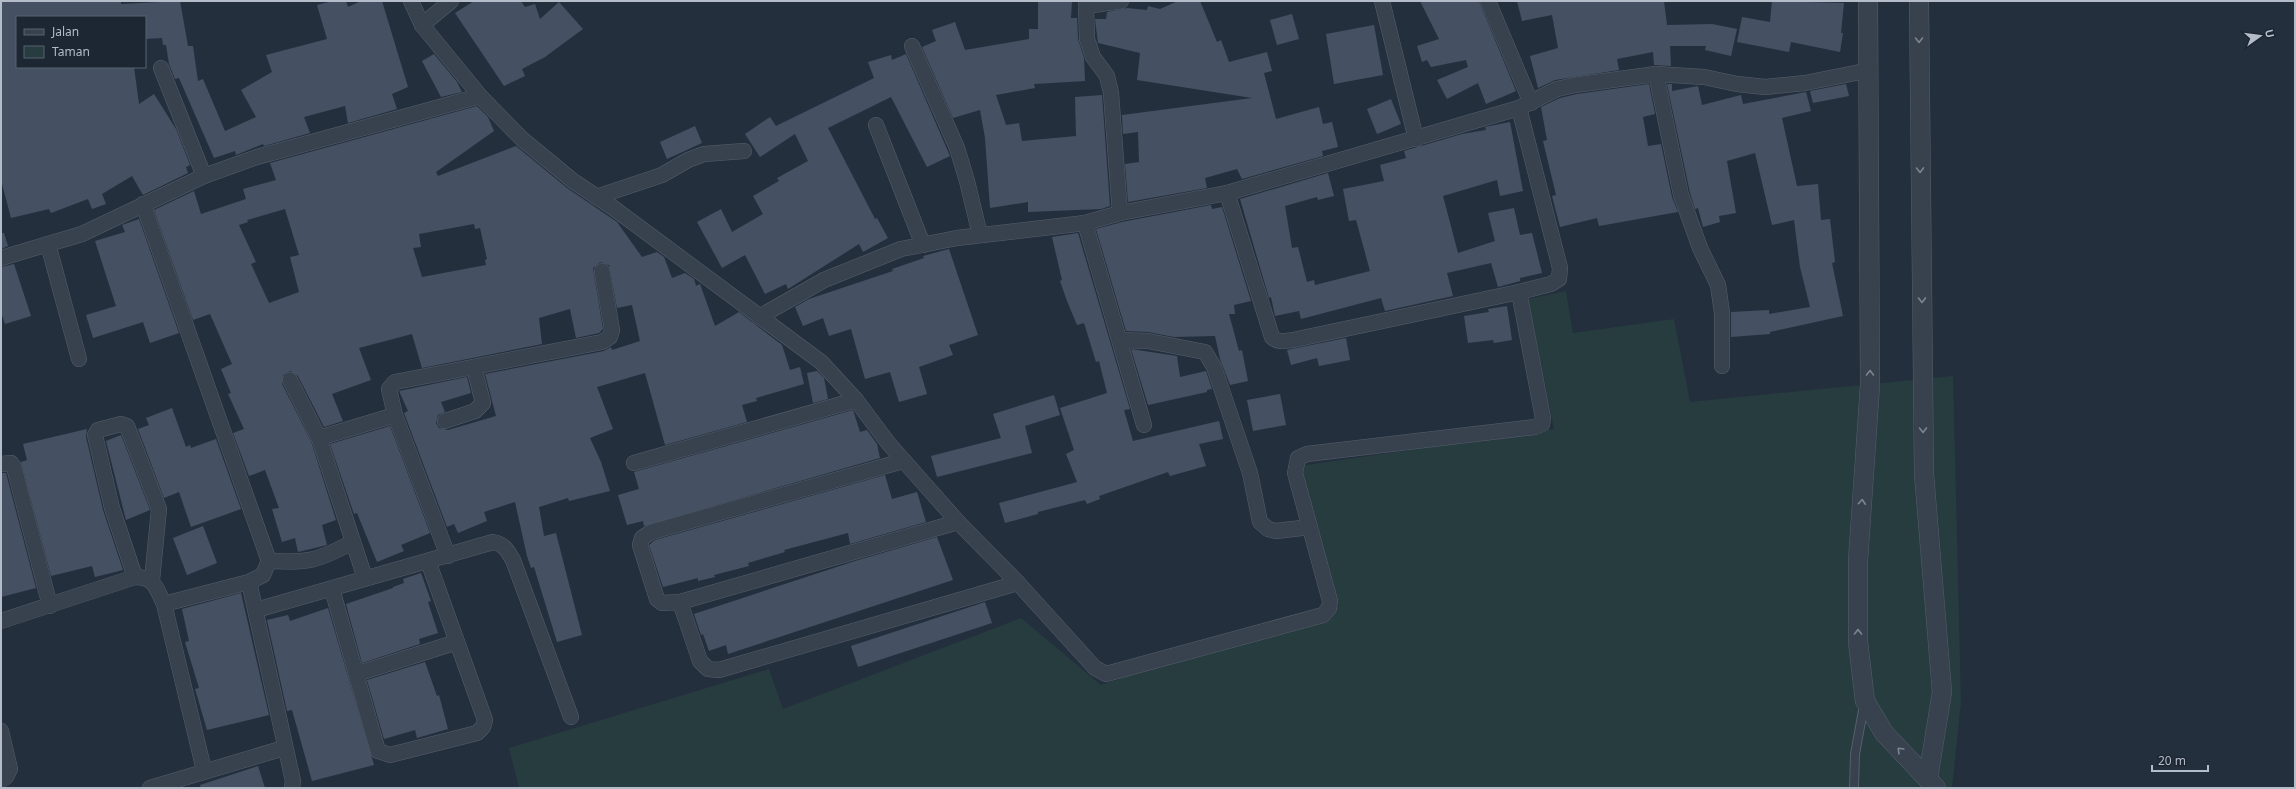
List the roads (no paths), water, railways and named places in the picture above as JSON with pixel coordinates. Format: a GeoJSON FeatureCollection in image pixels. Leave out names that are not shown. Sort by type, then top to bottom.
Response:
{"type":"FeatureCollection","features":[{"type":"Feature","properties":{"kind":"street"},"geometry":{"type":"LineString","coordinates":[[410,1],[422,25],[480,96],[522,139],[572,181],[821,362],[856,400],[903,461],[958,522],[1018,583],[1095,668],[1106,674],[1323,615],[1330,608],[1330,601],[1295,473],[1298,458],[1307,454],[1534,427],[1542,424],[1540,403],[1519,292]]}},
{"type":"Feature","properties":{"kind":"street"},"geometry":{"type":"LineString","coordinates":[[422,25],[451,1]]}},
{"type":"Feature","properties":{"kind":"street"},"geometry":{"type":"LineString","coordinates":[[1120,213],[1111,93],[1106,76],[1093,57],[1087,39],[1087,3],[1121,1]]}},
{"type":"Feature","properties":{"kind":"street"},"geometry":{"type":"LineString","coordinates":[[1382,1],[1416,139]]}},
{"type":"Feature","properties":{"kind":"street"},"geometry":{"type":"LineString","coordinates":[[1227,193],[1272,337],[1281,342],[1519,292],[1551,284],[1559,279],[1560,268],[1525,106],[1488,1]]}},
{"type":"Feature","properties":{"kind":"street"},"geometry":{"type":"LineString","coordinates":[[1868,1],[1870,70],[1870,385],[1858,561],[1858,627],[1865,701],[1884,733],[1932,783]]}},
{"type":"Feature","properties":{"kind":"street"},"geometry":{"type":"LineString","coordinates":[[1919,1],[1924,474],[1942,692],[1932,783]]}},
{"type":"Feature","properties":{"kind":"street"},"geometry":{"type":"LineString","coordinates":[[912,46],[957,148],[967,181],[980,235]]}},
{"type":"Feature","properties":{"kind":"street"},"geometry":{"type":"LineString","coordinates":[[161,68],[204,176]]}},
{"type":"Feature","properties":{"kind":"street"},"geometry":{"type":"LineString","coordinates":[[759,316],[824,280],[900,249],[980,235],[1085,223],[1120,213],[1227,193],[1525,106],[1557,89],[1575,85],[1656,74],[1704,77],[1737,84],[1765,86],[1805,83],[1870,70]]}},
{"type":"Feature","properties":{"kind":"street"},"geometry":{"type":"LineString","coordinates":[[1656,74],[1681,195],[1700,248],[1718,285],[1722,313],[1722,366]]}},
{"type":"Feature","properties":{"kind":"street"},"geometry":{"type":"LineString","coordinates":[[1,258],[82,234],[204,176],[257,157],[480,96]]}},
{"type":"Feature","properties":{"kind":"street"},"geometry":{"type":"LineString","coordinates":[[876,125],[923,245]]}},
{"type":"Feature","properties":{"kind":"street"},"geometry":{"type":"LineString","coordinates":[[596,197],[662,176],[688,160],[704,154],[744,151]]}},
{"type":"Feature","properties":{"kind":"street"},"geometry":{"type":"LineString","coordinates":[[143,204],[269,561],[263,574],[249,582],[164,604]]}},
{"type":"Feature","properties":{"kind":"street"},"geometry":{"type":"LineString","coordinates":[[1085,223],[1144,425]]}},
{"type":"Feature","properties":{"kind":"street"},"geometry":{"type":"LineString","coordinates":[[48,244],[79,359]]}},
{"type":"Feature","properties":{"kind":"street"},"geometry":{"type":"LineString","coordinates":[[448,556],[395,415],[389,389],[391,385],[396,382],[602,342],[610,337],[612,330],[602,271]]}},
{"type":"Feature","properties":{"kind":"street"},"geometry":{"type":"LineString","coordinates":[[1120,340],[1148,341],[1205,352],[1214,367],[1250,473],[1260,522],[1268,529],[1276,531],[1310,528]]}},
{"type":"Feature","properties":{"kind":"street"},"geometry":{"type":"LineString","coordinates":[[446,421],[475,411],[483,403],[474,367]]}},
{"type":"Feature","properties":{"kind":"street"},"geometry":{"type":"LineString","coordinates":[[290,380],[319,438],[365,578]]}},
{"type":"Feature","properties":{"kind":"street"},"geometry":{"type":"LineString","coordinates":[[634,463],[856,400]]}},
{"type":"Feature","properties":{"kind":"street"},"geometry":{"type":"LineString","coordinates":[[319,438],[395,415]]}},
{"type":"Feature","properties":{"kind":"street"},"geometry":{"type":"LineString","coordinates":[[135,577],[112,508],[95,435],[98,430],[121,424],[127,426],[159,509],[152,580],[164,604],[204,770]]}},
{"type":"Feature","properties":{"kind":"street"},"geometry":{"type":"LineString","coordinates":[[903,461],[651,532],[642,538],[640,545],[658,598],[662,603],[680,602],[958,522]]}},
{"type":"Feature","properties":{"kind":"street"},"geometry":{"type":"LineString","coordinates":[[1,464],[10,462],[14,467],[50,606]]}},
{"type":"Feature","properties":{"kind":"street"},"geometry":{"type":"LineString","coordinates":[[269,561],[302,562],[323,557],[353,542]]}},
{"type":"Feature","properties":{"kind":"street"},"geometry":{"type":"LineString","coordinates":[[256,610],[493,542],[500,543],[506,548],[513,560],[571,717]]}},
{"type":"Feature","properties":{"kind":"street"},"geometry":{"type":"LineString","coordinates":[[332,589],[374,743],[378,751],[390,755],[477,734],[483,727],[485,720],[428,561]]}},
{"type":"Feature","properties":{"kind":"street"},"geometry":{"type":"LineString","coordinates":[[1,621],[135,577],[147,577],[152,580]]}},
{"type":"Feature","properties":{"kind":"street"},"geometry":{"type":"LineString","coordinates":[[249,582],[292,781],[292,788]]}},
{"type":"Feature","properties":{"kind":"street"},"geometry":{"type":"LineString","coordinates":[[680,602],[700,661],[708,669],[719,670],[1018,583]]}},
{"type":"Feature","properties":{"kind":"street"},"geometry":{"type":"LineString","coordinates":[[356,674],[457,642]]}},
{"type":"Feature","properties":{"kind":"street"},"geometry":{"type":"LineString","coordinates":[[1,731],[10,769],[6,777],[1,780]]}},
{"type":"Feature","properties":{"kind":"street"},"geometry":{"type":"LineString","coordinates":[[150,788],[204,770],[284,748]]}},
{"type":"Feature","properties":{"kind":"lane"},"geometry":{"type":"LineString","coordinates":[[1854,788],[1855,754],[1865,701]]}}]}
